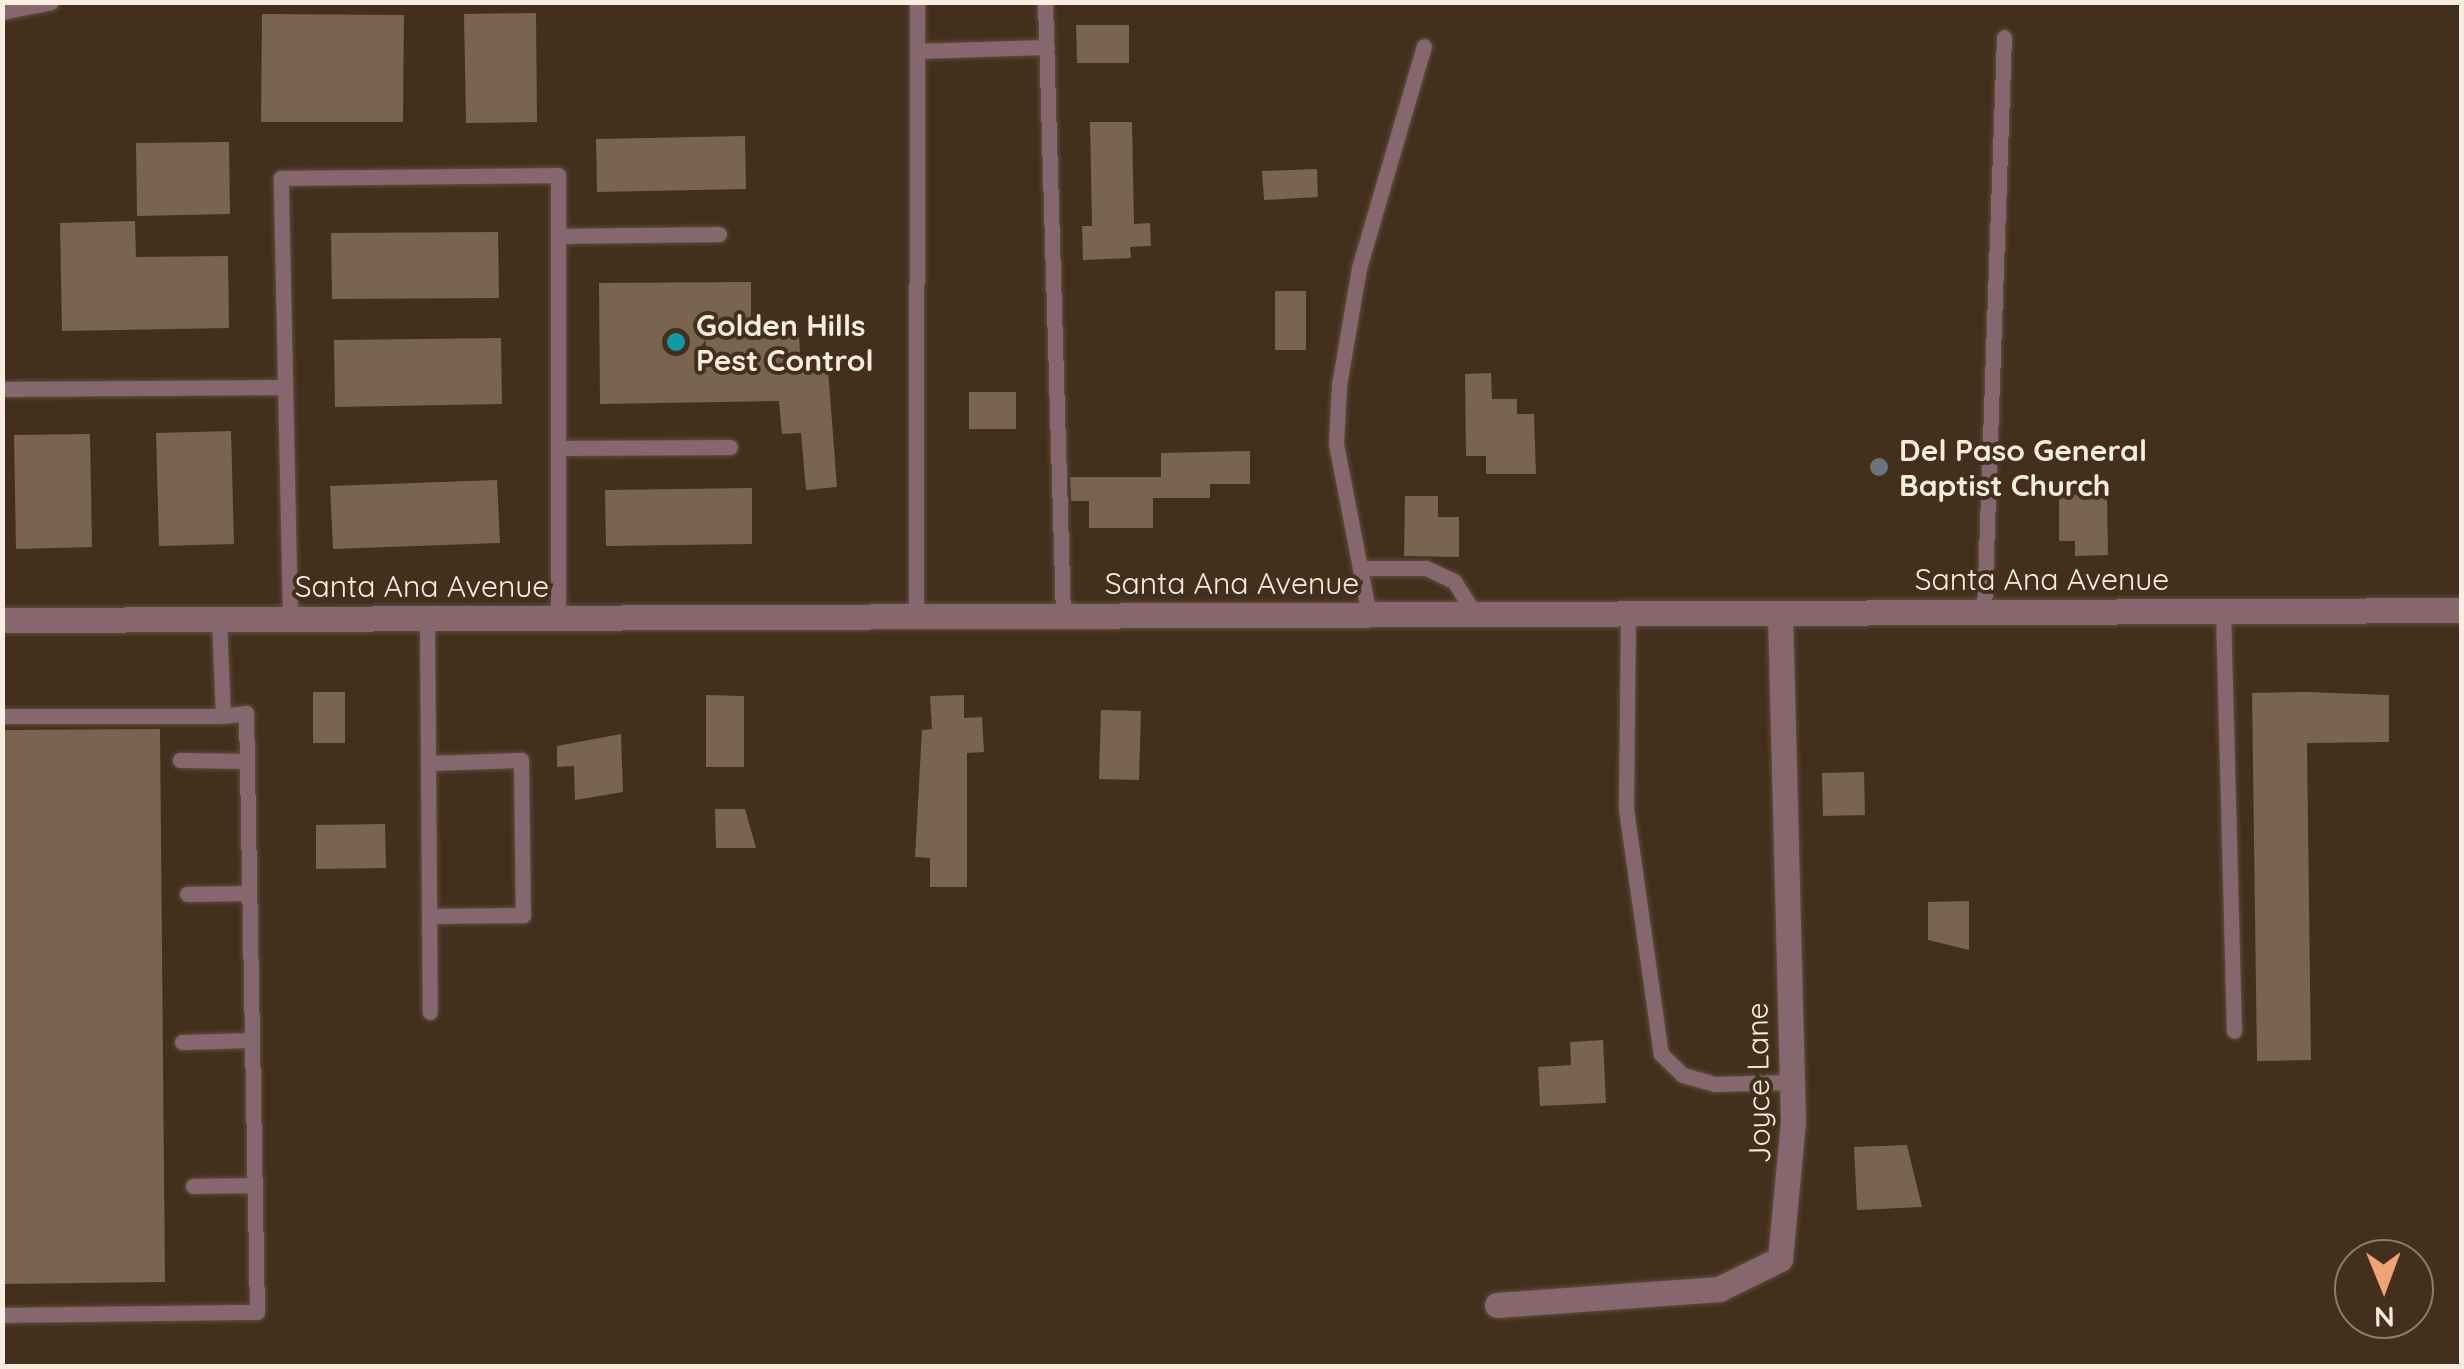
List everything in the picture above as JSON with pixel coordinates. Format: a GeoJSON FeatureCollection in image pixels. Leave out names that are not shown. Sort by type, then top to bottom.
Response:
{"type":"FeatureCollection","features":[{"type":"Feature","properties":{"kind":"street","name":"Santa Ana Avenue"},"geometry":{"type":"LineString","coordinates":[[2,620],[2462,610]]}},
{"type":"Feature","properties":{"kind":"street","name":"Joyce Lane"},"geometry":{"type":"LineString","coordinates":[[1498,1305],[1720,1289],[1780,1259],[1792,1209],[1792,1082],[1780,613]]}},
{"type":"Feature","properties":{"kind":"lane"},"geometry":{"type":"LineString","coordinates":[[2,12],[51,2]]}},
{"type":"Feature","properties":{"kind":"lane"},"geometry":{"type":"LineString","coordinates":[[916,616],[917,2]]}},
{"type":"Feature","properties":{"kind":"lane"},"geometry":{"type":"LineString","coordinates":[[1046,2],[1062,616]]}},
{"type":"Feature","properties":{"kind":"lane"},"geometry":{"type":"LineString","coordinates":[[1984,612],[2004,38]]}},
{"type":"Feature","properties":{"kind":"lane"},"geometry":{"type":"LineString","coordinates":[[1369,615],[1336,442],[1339,385],[1360,268],[1424,46]]}},
{"type":"Feature","properties":{"kind":"lane"},"geometry":{"type":"LineString","coordinates":[[917,50],[1047,47]]}},
{"type":"Feature","properties":{"kind":"lane"},"geometry":{"type":"LineString","coordinates":[[290,619],[281,178],[558,175],[558,618]]}},
{"type":"Feature","properties":{"kind":"lane"},"geometry":{"type":"LineString","coordinates":[[558,236],[719,234]]}},
{"type":"Feature","properties":{"kind":"lane"},"geometry":{"type":"LineString","coordinates":[[2,389],[285,387]]}},
{"type":"Feature","properties":{"kind":"lane"},"geometry":{"type":"LineString","coordinates":[[558,448],[730,447]]}},
{"type":"Feature","properties":{"kind":"lane"},"geometry":{"type":"LineString","coordinates":[[1362,568],[1426,568],[1454,581],[1475,614]]}},
{"type":"Feature","properties":{"kind":"lane"},"geometry":{"type":"LineString","coordinates":[[2224,611],[2234,1031]]}},
{"type":"Feature","properties":{"kind":"lane"},"geometry":{"type":"LineString","coordinates":[[1628,614],[1628,827],[1661,1054],[1684,1075],[1714,1084],[1792,1082]]}},
{"type":"Feature","properties":{"kind":"lane"},"geometry":{"type":"LineString","coordinates":[[427,619],[430,1012]]}},
{"type":"Feature","properties":{"kind":"lane"},"geometry":{"type":"LineString","coordinates":[[219,620],[223,716]]}},
{"type":"Feature","properties":{"kind":"lane"},"geometry":{"type":"LineString","coordinates":[[2,716],[246,713],[258,1312],[2,1316]]}},
{"type":"Feature","properties":{"kind":"lane"},"geometry":{"type":"LineString","coordinates":[[180,760],[246,761]]}},
{"type":"Feature","properties":{"kind":"lane"},"geometry":{"type":"LineString","coordinates":[[428,764],[521,760],[522,896],[522,915],[429,916]]}},
{"type":"Feature","properties":{"kind":"lane"},"geometry":{"type":"LineString","coordinates":[[187,894],[249,892]]}},
{"type":"Feature","properties":{"kind":"lane"},"geometry":{"type":"LineString","coordinates":[[182,1042],[252,1040]]}},
{"type":"Feature","properties":{"kind":"lane"},"geometry":{"type":"LineString","coordinates":[[193,1186],[255,1185]]}},
{"type":"Feature","properties":{"kind":"building"},"geometry":{"type":"Polygon","coordinates":[[[536,13],[537,122],[466,123],[464,14],[536,13]]]}},
{"type":"Feature","properties":{"kind":"building"},"geometry":{"type":"Polygon","coordinates":[[[262,14],[404,15],[403,122],[261,122],[262,14]]]}},
{"type":"Feature","properties":{"kind":"building"},"geometry":{"type":"Polygon","coordinates":[[[1076,25],[1129,25],[1129,63],[1077,63],[1076,25]]]}},
{"type":"Feature","properties":{"kind":"building"},"geometry":{"type":"Polygon","coordinates":[[[1090,122],[1132,122],[1134,224],[1150,223],[1151,246],[1130,247],[1131,258],[1083,260],[1082,226],[1092,226],[1090,122]]]}},
{"type":"Feature","properties":{"kind":"building"},"geometry":{"type":"Polygon","coordinates":[[[745,136],[746,189],[597,192],[596,139],[745,136]]]}},
{"type":"Feature","properties":{"kind":"building"},"geometry":{"type":"Polygon","coordinates":[[[229,142],[230,214],[137,216],[136,143],[229,142]]]}},
{"type":"Feature","properties":{"kind":"building"},"geometry":{"type":"Polygon","coordinates":[[[1317,169],[1318,197],[1264,200],[1262,171],[1317,169]]]}},
{"type":"Feature","properties":{"kind":"building"},"geometry":{"type":"Polygon","coordinates":[[[135,221],[136,257],[228,256],[229,328],[62,331],[60,223],[135,221]]]}},
{"type":"Feature","properties":{"kind":"building"},"geometry":{"type":"Polygon","coordinates":[[[498,232],[499,298],[332,299],[331,233],[498,232]]]}},
{"type":"Feature","properties":{"kind":"building","name":"Golden Hills Pest Control"},"geometry":{"type":"Polygon","coordinates":[[[751,282],[751,338],[799,336],[801,371],[828,369],[837,487],[806,490],[801,433],[782,434],[779,401],[600,404],[599,283],[751,282]]]}},
{"type":"Feature","properties":{"kind":"building"},"geometry":{"type":"Polygon","coordinates":[[[1275,291],[1306,291],[1306,350],[1275,350],[1275,291]]]}},
{"type":"Feature","properties":{"kind":"building"},"geometry":{"type":"Polygon","coordinates":[[[501,338],[502,404],[335,407],[334,340],[501,338]]]}},
{"type":"Feature","properties":{"kind":"building"},"geometry":{"type":"Polygon","coordinates":[[[1491,373],[1492,399],[1517,399],[1517,414],[1534,414],[1536,474],[1486,474],[1486,456],[1466,456],[1465,374],[1491,373]]]}},
{"type":"Feature","properties":{"kind":"building"},"geometry":{"type":"Polygon","coordinates":[[[969,392],[1016,392],[1016,429],[969,429],[969,392]]]}},
{"type":"Feature","properties":{"kind":"building"},"geometry":{"type":"Polygon","coordinates":[[[231,431],[234,544],[159,546],[156,433],[231,431]]]}},
{"type":"Feature","properties":{"kind":"building"},"geometry":{"type":"Polygon","coordinates":[[[90,434],[92,547],[16,549],[14,435],[90,434]]]}},
{"type":"Feature","properties":{"kind":"building"},"geometry":{"type":"Polygon","coordinates":[[[1250,451],[1250,484],[1210,484],[1210,498],[1153,498],[1153,528],[1089,528],[1089,501],[1071,501],[1070,477],[1161,477],[1161,453],[1250,451]]]}},
{"type":"Feature","properties":{"kind":"building"},"geometry":{"type":"Polygon","coordinates":[[[497,480],[500,543],[333,549],[330,486],[497,480]]]}},
{"type":"Feature","properties":{"kind":"building"},"geometry":{"type":"Polygon","coordinates":[[[752,488],[752,544],[606,546],[605,490],[752,488]]]}},
{"type":"Feature","properties":{"kind":"building"},"geometry":{"type":"Polygon","coordinates":[[[2059,495],[2107,495],[2108,555],[2075,556],[2075,541],[2059,541],[2059,495]]]}},
{"type":"Feature","properties":{"kind":"building"},"geometry":{"type":"Polygon","coordinates":[[[1405,496],[1438,496],[1438,517],[1459,517],[1459,557],[1404,556],[1405,496]]]}},
{"type":"Feature","properties":{"kind":"building"},"geometry":{"type":"Polygon","coordinates":[[[313,692],[345,692],[345,743],[313,743],[313,692]]]}},
{"type":"Feature","properties":{"kind":"building"},"geometry":{"type":"Polygon","coordinates":[[[2252,693],[2389,695],[2389,742],[2307,743],[2311,1060],[2257,1061],[2252,693]]]}},
{"type":"Feature","properties":{"kind":"building"},"geometry":{"type":"Polygon","coordinates":[[[706,695],[744,696],[744,767],[706,767],[706,695]]]}},
{"type":"Feature","properties":{"kind":"building"},"geometry":{"type":"Polygon","coordinates":[[[964,695],[964,718],[982,717],[984,752],[967,753],[967,887],[930,887],[930,858],[915,857],[922,730],[932,729],[930,696],[964,695]]]}},
{"type":"Feature","properties":{"kind":"building"},"geometry":{"type":"Polygon","coordinates":[[[1101,710],[1141,711],[1139,780],[1099,779],[1101,710]]]}},
{"type":"Feature","properties":{"kind":"building"},"geometry":{"type":"Polygon","coordinates":[[[160,729],[165,1282],[2,1284],[2,730],[160,729]]]}},
{"type":"Feature","properties":{"kind":"building"},"geometry":{"type":"Polygon","coordinates":[[[621,734],[623,792],[575,800],[574,766],[557,767],[557,746],[621,734]]]}},
{"type":"Feature","properties":{"kind":"building"},"geometry":{"type":"Polygon","coordinates":[[[1864,772],[1865,815],[1823,816],[1822,773],[1864,772]]]}},
{"type":"Feature","properties":{"kind":"building"},"geometry":{"type":"Polygon","coordinates":[[[715,809],[745,809],[756,848],[716,848],[715,809]]]}},
{"type":"Feature","properties":{"kind":"building"},"geometry":{"type":"Polygon","coordinates":[[[385,824],[386,868],[316,869],[316,825],[385,824]]]}},
{"type":"Feature","properties":{"kind":"building"},"geometry":{"type":"Polygon","coordinates":[[[1969,901],[1969,950],[1928,940],[1928,902],[1969,901]]]}},
{"type":"Feature","properties":{"kind":"building"},"geometry":{"type":"Polygon","coordinates":[[[1603,1040],[1606,1103],[1540,1106],[1538,1067],[1571,1065],[1570,1042],[1603,1040]]]}},
{"type":"Feature","properties":{"kind":"building"},"geometry":{"type":"Polygon","coordinates":[[[1907,1145],[1922,1207],[1857,1210],[1854,1147],[1907,1145]]]}},
{"type":"Feature","properties":{"kind":"place","name":"Golden Hills Pest Control"},"geometry":{"type":"Point","coordinates":[676,342]}},
{"type":"Feature","properties":{"kind":"place","name":"Del Paso General Baptist Church"},"geometry":{"type":"Point","coordinates":[1879,467]}}]}
